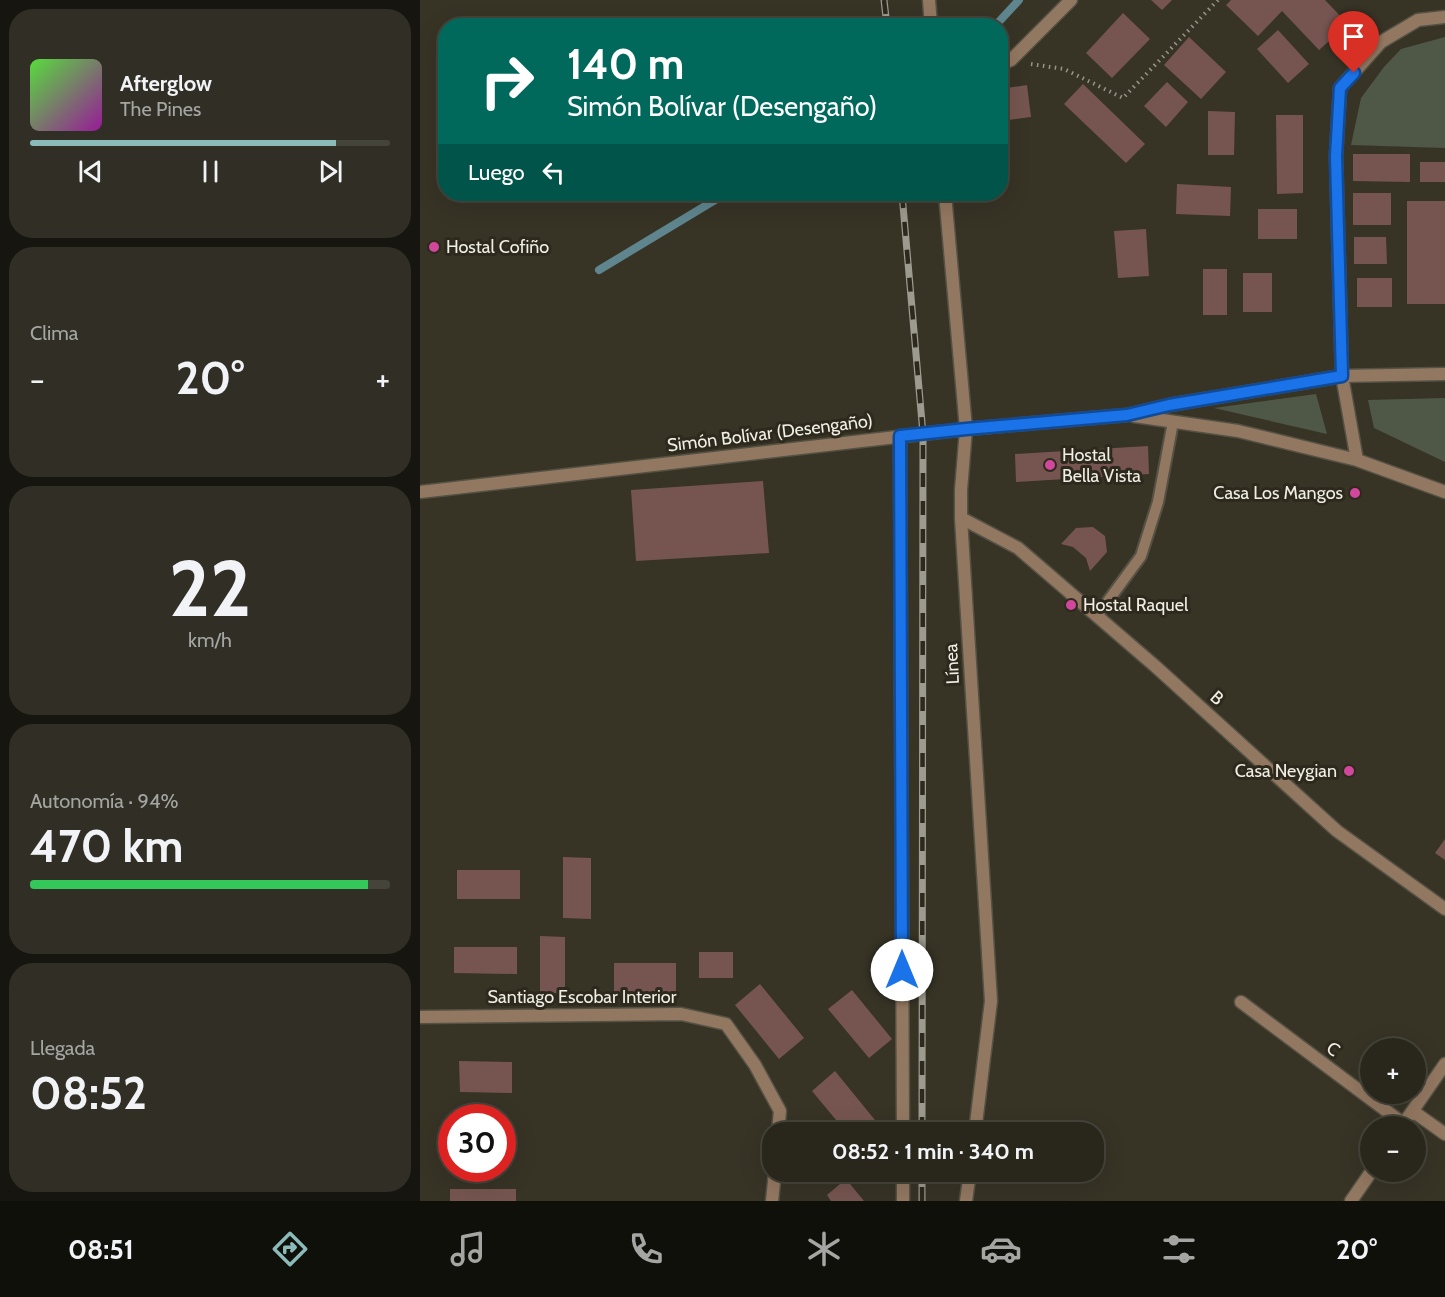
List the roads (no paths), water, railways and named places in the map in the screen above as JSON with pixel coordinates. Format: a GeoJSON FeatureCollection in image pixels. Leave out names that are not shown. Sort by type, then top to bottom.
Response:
{"type":"FeatureCollection","features":[{"type":"Feature","properties":{"kind":"street"},"geometry":{"type":"LineString","coordinates":[[929,0],[930,18]]}},
{"type":"Feature","properties":{"kind":"street"},"geometry":{"type":"LineString","coordinates":[[1008,60],[1071,0]]}},
{"type":"Feature","properties":{"kind":"street"},"geometry":{"type":"LineString","coordinates":[[1357,459],[1342,376],[1336,156],[1340,88],[1381,42],[1418,20],[1445,17]]}},
{"type":"Feature","properties":{"kind":"street","name":"Línea"},"geometry":{"type":"LineString","coordinates":[[946,201],[966,429],[961,490],[962,518],[991,1001],[976,1122]]}},
{"type":"Feature","properties":{"kind":"street","name":"Simón Bolívar (Desengaño)"},"geometry":{"type":"LineString","coordinates":[[420,492],[900,436],[1127,415],[1169,405],[1342,376],[1445,374]]}},
{"type":"Feature","properties":{"kind":"street"},"geometry":{"type":"LineString","coordinates":[[1127,415],[1238,431],[1357,459],[1445,492]]}},
{"type":"Feature","properties":{"kind":"street"},"geometry":{"type":"LineString","coordinates":[[900,436],[903,1122]]}},
{"type":"Feature","properties":{"kind":"street","name":"B"},"geometry":{"type":"LineString","coordinates":[[962,518],[1018,548],[1155,666],[1337,831],[1445,909]]}},
{"type":"Feature","properties":{"kind":"street","name":"C"},"geometry":{"type":"LineString","coordinates":[[1241,1002],[1391,1116]]}},
{"type":"Feature","properties":{"kind":"street","name":"Santiago Escobar Interior"},"geometry":{"type":"LineString","coordinates":[[420,1017],[681,1014],[726,1024],[755,1065],[780,1111],[779,1122]]}},
{"type":"Feature","properties":{"kind":"street"},"geometry":{"type":"LineString","coordinates":[[1411,1116],[1445,1064]]}},
{"type":"Feature","properties":{"kind":"street"},"geometry":{"type":"LineString","coordinates":[[1414,1112],[1445,1134]]}},
{"type":"Feature","properties":{"kind":"street"},"geometry":{"type":"LineString","coordinates":[[772,1201],[774,1182]]}},
{"type":"Feature","properties":{"kind":"street"},"geometry":{"type":"LineString","coordinates":[[903,1182],[903,1201]]}},
{"type":"Feature","properties":{"kind":"street"},"geometry":{"type":"LineString","coordinates":[[966,1201],[969,1182]]}},
{"type":"Feature","properties":{"kind":"street"},"geometry":{"type":"LineString","coordinates":[[1351,1201],[1364,1182]]}},
{"type":"Feature","properties":{"kind":"lane"},"geometry":{"type":"LineString","coordinates":[[1097,616],[1141,556],[1158,502],[1173,422]]}},
{"type":"Feature","properties":{"kind":"waterway"},"geometry":{"type":"LineString","coordinates":[[1002,18],[1019,0]]}},
{"type":"Feature","properties":{"kind":"waterway"},"geometry":{"type":"LineString","coordinates":[[599,270],[713,201]]}},
{"type":"Feature","properties":{"kind":"railway"},"geometry":{"type":"LineString","coordinates":[[884,0],[886,18]]}},
{"type":"Feature","properties":{"kind":"railway"},"geometry":{"type":"LineString","coordinates":[[903,201],[923,434],[922,1122]]}},
{"type":"Feature","properties":{"kind":"railway"},"geometry":{"type":"LineString","coordinates":[[922,1182],[922,1201]]}},
{"type":"Feature","properties":{"kind":"place","name":"Hostal Cofiño"},"geometry":{"type":"Point","coordinates":[434,247]}},
{"type":"Feature","properties":{"kind":"place","name":"Hostal Bella Vista"},"geometry":{"type":"Point","coordinates":[1050,465]}},
{"type":"Feature","properties":{"kind":"place","name":"Casa Los Mangos"},"geometry":{"type":"Point","coordinates":[1355,493]}},
{"type":"Feature","properties":{"kind":"place","name":"Hostal Raquel"},"geometry":{"type":"Point","coordinates":[1071,605]}},
{"type":"Feature","properties":{"kind":"place","name":"Casa Neygian"},"geometry":{"type":"Point","coordinates":[1349,771]}}]}
